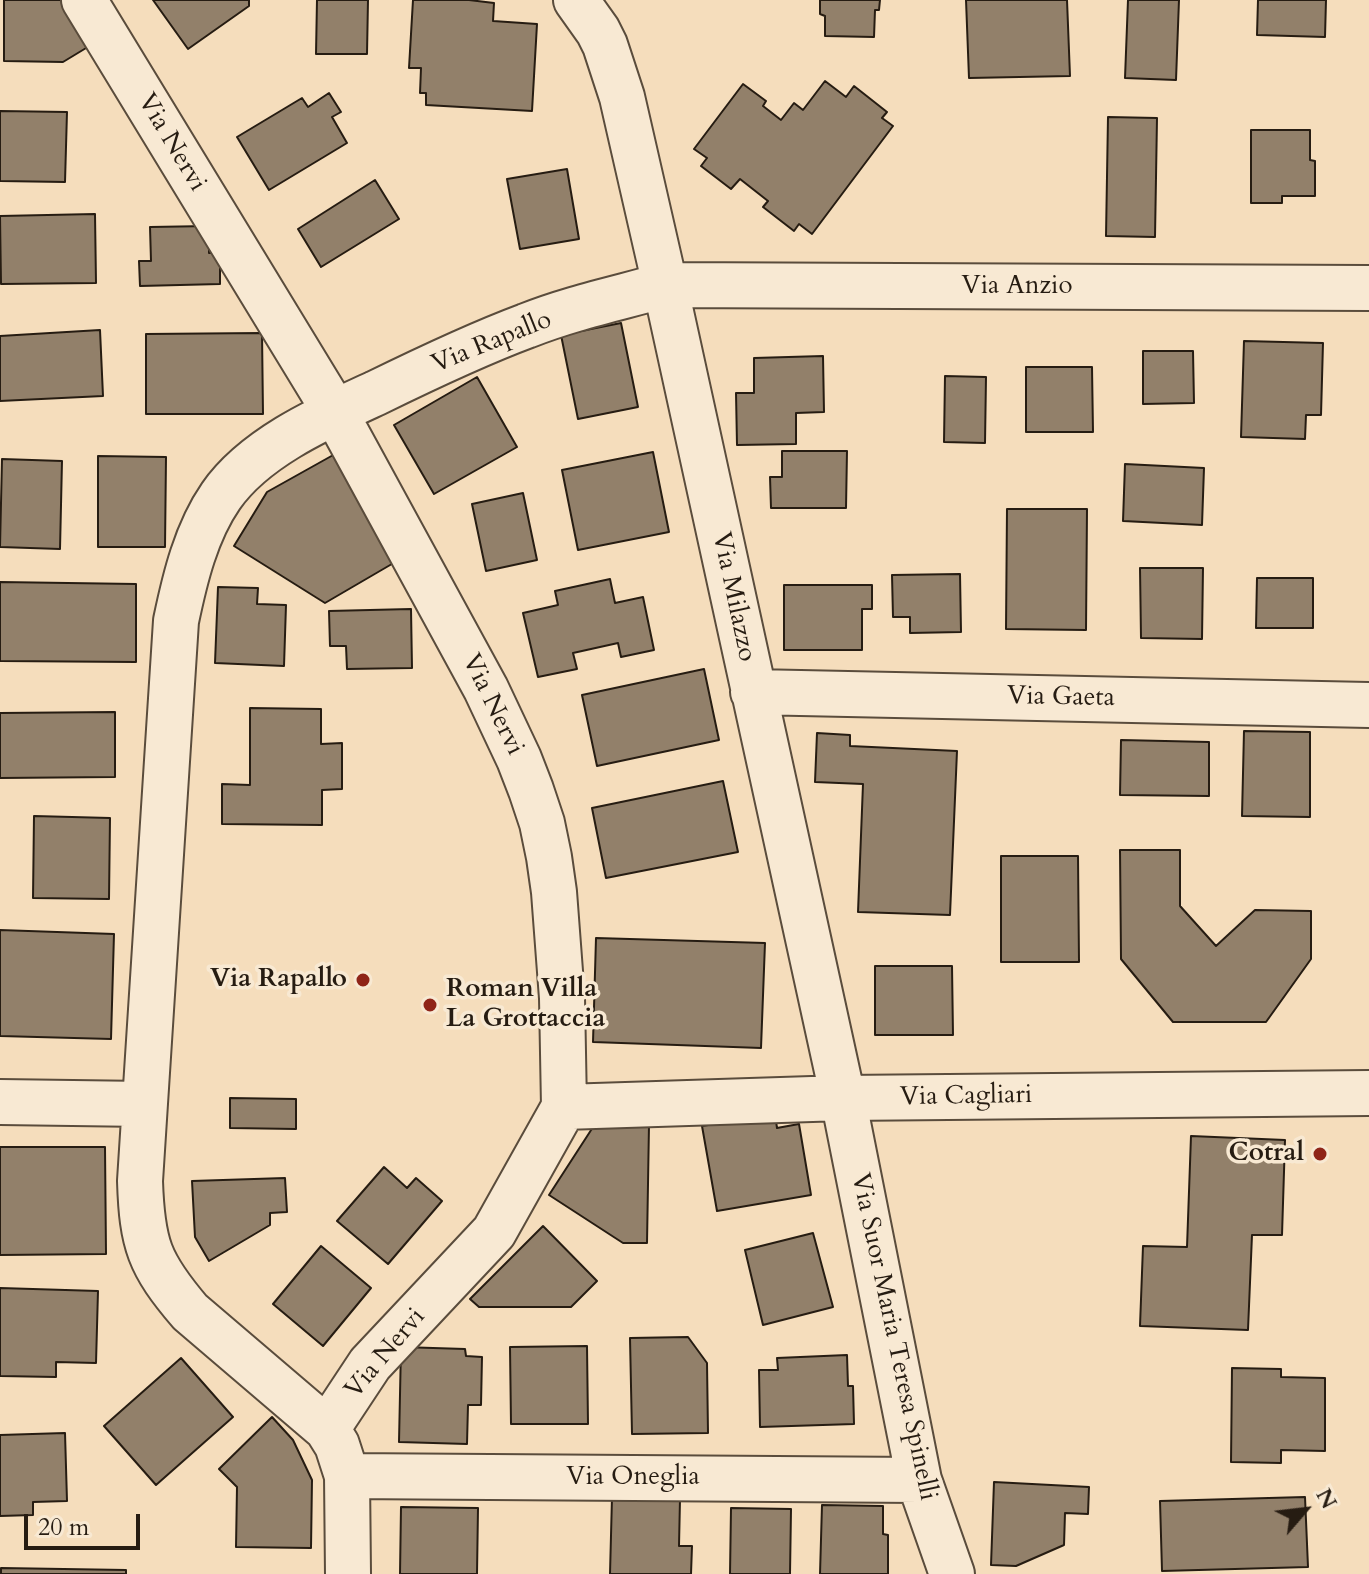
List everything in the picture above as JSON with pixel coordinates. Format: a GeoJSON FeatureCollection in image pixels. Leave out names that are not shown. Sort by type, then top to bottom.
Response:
{"type":"FeatureCollection","features":[{"type":"Feature","properties":{"kind":"street","name":"Via Nervi"},"geometry":{"type":"LineString","coordinates":[[84,0],[335,412],[486,689],[531,790],[542,823],[554,892],[562,998],[564,1107],[494,1232],[370,1364],[327,1429]]}},
{"type":"Feature","properties":{"kind":"street","name":"Via Milazzo"},"geometry":{"type":"LineString","coordinates":[[576,0],[605,45],[622,97],[843,1098]]}},
{"type":"Feature","properties":{"kind":"street","name":"Via Rapallo"},"geometry":{"type":"LineString","coordinates":[[327,1429],[190,1312],[151,1257],[143,1228],[140,1195],[173,656],[183,588],[199,539],[221,497],[245,469],[275,446],[335,412],[527,325],[665,285]]}},
{"type":"Feature","properties":{"kind":"street","name":"Via Anzio"},"geometry":{"type":"LineString","coordinates":[[665,285],[1369,288]]}},
{"type":"Feature","properties":{"kind":"street","name":"Via Gaeta"},"geometry":{"type":"LineString","coordinates":[[753,692],[1369,705]]}},
{"type":"Feature","properties":{"kind":"street","name":"Via Cagliari"},"geometry":{"type":"LineString","coordinates":[[564,1107],[843,1098],[1369,1093]]}},
{"type":"Feature","properties":{"kind":"street","name":"Via Suor Maria Teresa Spinelli"},"geometry":{"type":"LineString","coordinates":[[843,1098],[919,1480],[952,1574]]}},
{"type":"Feature","properties":{"kind":"street"},"geometry":{"type":"LineString","coordinates":[[0,1102],[145,1104]]}},
{"type":"Feature","properties":{"kind":"street"},"geometry":{"type":"LineString","coordinates":[[327,1429],[337,1445],[347,1476],[348,1574]]}},
{"type":"Feature","properties":{"kind":"street","name":"Via Oneglia"},"geometry":{"type":"LineString","coordinates":[[347,1476],[919,1480]]}},
{"type":"Feature","properties":{"kind":"building"},"geometry":{"type":"Polygon","coordinates":[[[4,0],[71,0],[96,42],[63,62],[4,61],[4,0]]]}},
{"type":"Feature","properties":{"kind":"building"},"geometry":{"type":"Polygon","coordinates":[[[153,0],[249,0],[249,6],[188,49],[153,0]]]}},
{"type":"Feature","properties":{"kind":"building"},"geometry":{"type":"Polygon","coordinates":[[[317,0],[368,0],[367,54],[316,54],[317,0]]]}},
{"type":"Feature","properties":{"kind":"building"},"geometry":{"type":"Polygon","coordinates":[[[413,0],[494,3],[493,21],[537,24],[532,111],[426,105],[426,93],[420,93],[421,68],[409,68],[413,0]]]}},
{"type":"Feature","properties":{"kind":"building"},"geometry":{"type":"Polygon","coordinates":[[[820,0],[880,0],[879,10],[875,10],[874,37],[825,36],[825,16],[820,14],[820,0]]]}},
{"type":"Feature","properties":{"kind":"building"},"geometry":{"type":"Polygon","coordinates":[[[966,0],[1067,0],[1070,76],[969,78],[966,0]]]}},
{"type":"Feature","properties":{"kind":"building"},"geometry":{"type":"Polygon","coordinates":[[[1128,0],[1179,0],[1176,80],[1125,78],[1128,0]]]}},
{"type":"Feature","properties":{"kind":"building"},"geometry":{"type":"Polygon","coordinates":[[[1258,0],[1326,0],[1325,37],[1257,35],[1258,0]]]}},
{"type":"Feature","properties":{"kind":"building"},"geometry":{"type":"Polygon","coordinates":[[[825,81],[846,97],[854,86],[887,112],[882,118],[893,126],[812,234],[799,224],[794,231],[763,207],[768,201],[740,179],[731,189],[701,166],[707,158],[694,149],[743,84],[766,101],[763,106],[781,120],[794,103],[803,110],[825,81]]]}},
{"type":"Feature","properties":{"kind":"building"},"geometry":{"type":"Polygon","coordinates":[[[329,93],[341,112],[332,117],[347,143],[269,190],[237,137],[302,98],[308,107],[329,93]]]}},
{"type":"Feature","properties":{"kind":"building"},"geometry":{"type":"Polygon","coordinates":[[[0,111],[67,112],[65,182],[0,181],[0,111]]]}},
{"type":"Feature","properties":{"kind":"building"},"geometry":{"type":"Polygon","coordinates":[[[1108,117],[1157,118],[1155,237],[1106,236],[1108,117]]]}},
{"type":"Feature","properties":{"kind":"building"},"geometry":{"type":"Polygon","coordinates":[[[1251,130],[1310,130],[1310,160],[1315,161],[1315,196],[1282,196],[1282,203],[1251,203],[1251,130]]]}},
{"type":"Feature","properties":{"kind":"building"},"geometry":{"type":"Polygon","coordinates":[[[567,169],[579,239],[520,249],[507,179],[567,169]]]}},
{"type":"Feature","properties":{"kind":"building"},"geometry":{"type":"Polygon","coordinates":[[[375,180],[399,219],[321,267],[298,229],[375,180]]]}},
{"type":"Feature","properties":{"kind":"building"},"geometry":{"type":"Polygon","coordinates":[[[95,214],[96,283],[1,284],[0,216],[95,214]]]}},
{"type":"Feature","properties":{"kind":"building"},"geometry":{"type":"Polygon","coordinates":[[[209,226],[209,253],[220,253],[220,284],[140,286],[139,261],[151,261],[150,227],[209,226]]]}},
{"type":"Feature","properties":{"kind":"building"},"geometry":{"type":"Polygon","coordinates":[[[621,323],[638,407],[578,419],[561,335],[621,323]]]}},
{"type":"Feature","properties":{"kind":"building"},"geometry":{"type":"Polygon","coordinates":[[[100,330],[103,396],[0,401],[0,336],[100,330]]]}},
{"type":"Feature","properties":{"kind":"building"},"geometry":{"type":"Polygon","coordinates":[[[262,333],[263,414],[146,414],[146,334],[262,333]]]}},
{"type":"Feature","properties":{"kind":"building"},"geometry":{"type":"Polygon","coordinates":[[[1244,341],[1323,343],[1321,415],[1306,415],[1305,439],[1241,437],[1244,341]]]}},
{"type":"Feature","properties":{"kind":"building"},"geometry":{"type":"Polygon","coordinates":[[[1143,351],[1193,351],[1194,403],[1143,404],[1143,351]]]}},
{"type":"Feature","properties":{"kind":"building"},"geometry":{"type":"Polygon","coordinates":[[[823,356],[824,412],[796,413],[796,444],[737,445],[736,393],[754,393],[754,358],[823,356]]]}},
{"type":"Feature","properties":{"kind":"building"},"geometry":{"type":"Polygon","coordinates":[[[1026,367],[1092,367],[1093,432],[1026,432],[1026,367]]]}},
{"type":"Feature","properties":{"kind":"building"},"geometry":{"type":"Polygon","coordinates":[[[945,376],[986,377],[985,443],[944,442],[945,376]]]}},
{"type":"Feature","properties":{"kind":"building"},"geometry":{"type":"Polygon","coordinates":[[[477,377],[517,447],[434,494],[394,425],[477,377]]]}},
{"type":"Feature","properties":{"kind":"building"},"geometry":{"type":"Polygon","coordinates":[[[782,451],[847,451],[846,508],[771,508],[770,477],[782,477],[782,451]]]}},
{"type":"Feature","properties":{"kind":"building"},"geometry":{"type":"Polygon","coordinates":[[[653,452],[669,532],[578,550],[562,470],[653,452]]]}},
{"type":"Feature","properties":{"kind":"building"},"geometry":{"type":"Polygon","coordinates":[[[335,454],[397,561],[325,603],[234,546],[267,492],[335,454]]]}},
{"type":"Feature","properties":{"kind":"building"},"geometry":{"type":"Polygon","coordinates":[[[98,456],[166,457],[165,547],[98,547],[98,456]]]}},
{"type":"Feature","properties":{"kind":"building"},"geometry":{"type":"Polygon","coordinates":[[[2,459],[62,461],[60,549],[0,547],[2,459]]]}},
{"type":"Feature","properties":{"kind":"building"},"geometry":{"type":"Polygon","coordinates":[[[1125,464],[1204,468],[1202,525],[1123,521],[1125,464]]]}},
{"type":"Feature","properties":{"kind":"building"},"geometry":{"type":"Polygon","coordinates":[[[523,493],[537,560],[486,571],[472,504],[523,493]]]}},
{"type":"Feature","properties":{"kind":"building"},"geometry":{"type":"Polygon","coordinates":[[[1007,509],[1087,509],[1086,630],[1006,629],[1007,509]]]}},
{"type":"Feature","properties":{"kind":"building"},"geometry":{"type":"Polygon","coordinates":[[[1140,568],[1203,568],[1202,639],[1141,638],[1140,568]]]}},
{"type":"Feature","properties":{"kind":"building"},"geometry":{"type":"Polygon","coordinates":[[[960,574],[961,632],[910,633],[910,617],[893,617],[892,575],[960,574]]]}},
{"type":"Feature","properties":{"kind":"building"},"geometry":{"type":"Polygon","coordinates":[[[1257,578],[1313,578],[1313,628],[1256,628],[1257,578]]]}},
{"type":"Feature","properties":{"kind":"building"},"geometry":{"type":"Polygon","coordinates":[[[610,579],[615,603],[643,597],[654,650],[621,657],[618,643],[573,653],[577,669],[538,677],[523,613],[558,605],[555,591],[610,579]]]}},
{"type":"Feature","properties":{"kind":"building"},"geometry":{"type":"Polygon","coordinates":[[[0,582],[136,584],[136,662],[0,661],[0,582]]]}},
{"type":"Feature","properties":{"kind":"building"},"geometry":{"type":"Polygon","coordinates":[[[784,585],[872,585],[872,609],[862,609],[862,650],[784,650],[784,585]]]}},
{"type":"Feature","properties":{"kind":"building"},"geometry":{"type":"Polygon","coordinates":[[[218,587],[258,588],[257,604],[286,605],[284,666],[215,663],[218,587]]]}},
{"type":"Feature","properties":{"kind":"building"},"geometry":{"type":"Polygon","coordinates":[[[411,609],[412,668],[347,669],[346,646],[330,646],[329,611],[411,609]]]}},
{"type":"Feature","properties":{"kind":"building"},"geometry":{"type":"Polygon","coordinates":[[[704,669],[719,740],[597,766],[582,695],[704,669]]]}},
{"type":"Feature","properties":{"kind":"building"},"geometry":{"type":"Polygon","coordinates":[[[250,708],[321,709],[321,744],[342,743],[342,789],[322,790],[322,825],[222,824],[222,784],[250,785],[250,708]]]}},
{"type":"Feature","properties":{"kind":"building"},"geometry":{"type":"Polygon","coordinates":[[[115,712],[115,777],[0,778],[0,713],[115,712]]]}},
{"type":"Feature","properties":{"kind":"building"},"geometry":{"type":"Polygon","coordinates":[[[1244,731],[1310,732],[1310,817],[1242,816],[1244,731]]]}},
{"type":"Feature","properties":{"kind":"building"},"geometry":{"type":"Polygon","coordinates":[[[817,733],[850,735],[850,746],[957,751],[950,915],[858,912],[863,784],[815,782],[817,733]]]}},
{"type":"Feature","properties":{"kind":"building"},"geometry":{"type":"Polygon","coordinates":[[[1121,740],[1209,742],[1209,796],[1120,795],[1121,740]]]}},
{"type":"Feature","properties":{"kind":"building"},"geometry":{"type":"Polygon","coordinates":[[[723,781],[738,852],[606,878],[592,808],[723,781]]]}},
{"type":"Feature","properties":{"kind":"building"},"geometry":{"type":"Polygon","coordinates":[[[34,816],[110,818],[109,899],[33,898],[34,816]]]}},
{"type":"Feature","properties":{"kind":"building"},"geometry":{"type":"Polygon","coordinates":[[[1120,850],[1180,850],[1180,906],[1216,946],[1255,910],[1311,911],[1311,959],[1266,1022],[1173,1022],[1121,959],[1120,850]]]}},
{"type":"Feature","properties":{"kind":"building"},"geometry":{"type":"Polygon","coordinates":[[[1001,856],[1078,856],[1079,962],[1001,962],[1001,856]]]}},
{"type":"Feature","properties":{"kind":"building"},"geometry":{"type":"Polygon","coordinates":[[[0,930],[114,934],[111,1039],[0,1036],[0,930]]]}},
{"type":"Feature","properties":{"kind":"building"},"geometry":{"type":"Polygon","coordinates":[[[596,938],[765,943],[761,1048],[593,1042],[596,938]]]}},
{"type":"Feature","properties":{"kind":"building"},"geometry":{"type":"Polygon","coordinates":[[[875,966],[952,966],[953,1035],[875,1035],[875,966]]]}},
{"type":"Feature","properties":{"kind":"building"},"geometry":{"type":"Polygon","coordinates":[[[230,1098],[296,1099],[296,1129],[230,1128],[230,1098]]]}},
{"type":"Feature","properties":{"kind":"building"},"geometry":{"type":"Polygon","coordinates":[[[775,1114],[777,1128],[799,1124],[811,1195],[717,1211],[702,1126],[775,1114]]]}},
{"type":"Feature","properties":{"kind":"building"},"geometry":{"type":"Polygon","coordinates":[[[595,1124],[649,1125],[647,1243],[623,1243],[549,1195],[595,1124]]]}},
{"type":"Feature","properties":{"kind":"building"},"geometry":{"type":"Polygon","coordinates":[[[1191,1136],[1285,1140],[1282,1235],[1252,1235],[1248,1330],[1140,1326],[1143,1246],[1187,1247],[1191,1136]]]}},
{"type":"Feature","properties":{"kind":"building"},"geometry":{"type":"Polygon","coordinates":[[[0,1147],[105,1147],[106,1254],[0,1255],[0,1147]]]}},
{"type":"Feature","properties":{"kind":"building"},"geometry":{"type":"Polygon","coordinates":[[[384,1167],[407,1188],[416,1178],[442,1201],[388,1264],[337,1221],[384,1167]]]}},
{"type":"Feature","properties":{"kind":"building"},"geometry":{"type":"Polygon","coordinates":[[[285,1178],[287,1212],[270,1213],[270,1225],[209,1261],[195,1237],[192,1181],[285,1178]]]}},
{"type":"Feature","properties":{"kind":"building"},"geometry":{"type":"Polygon","coordinates":[[[543,1226],[597,1281],[571,1307],[479,1307],[470,1299],[543,1226]]]}},
{"type":"Feature","properties":{"kind":"building"},"geometry":{"type":"Polygon","coordinates":[[[813,1233],[833,1307],[763,1325],[745,1250],[813,1233]]]}},
{"type":"Feature","properties":{"kind":"building"},"geometry":{"type":"Polygon","coordinates":[[[321,1246],[371,1288],[323,1346],[273,1304],[321,1246]]]}},
{"type":"Feature","properties":{"kind":"building"},"geometry":{"type":"Polygon","coordinates":[[[0,1288],[98,1291],[96,1363],[56,1362],[56,1377],[0,1376],[0,1288]]]}},
{"type":"Feature","properties":{"kind":"building"},"geometry":{"type":"Polygon","coordinates":[[[688,1337],[707,1363],[708,1433],[632,1434],[630,1338],[688,1337]]]}},
{"type":"Feature","properties":{"kind":"building"},"geometry":{"type":"Polygon","coordinates":[[[587,1346],[588,1424],[511,1424],[510,1347],[587,1346]]]}},
{"type":"Feature","properties":{"kind":"building"},"geometry":{"type":"Polygon","coordinates":[[[401,1347],[465,1349],[466,1356],[482,1357],[481,1405],[468,1405],[467,1444],[399,1442],[401,1347]]]}},
{"type":"Feature","properties":{"kind":"building"},"geometry":{"type":"Polygon","coordinates":[[[847,1355],[848,1386],[853,1386],[854,1424],[760,1427],[759,1370],[778,1370],[777,1358],[847,1355]]]}},
{"type":"Feature","properties":{"kind":"building"},"geometry":{"type":"Polygon","coordinates":[[[181,1358],[233,1417],[156,1485],[104,1426],[181,1358]]]}},
{"type":"Feature","properties":{"kind":"building"},"geometry":{"type":"Polygon","coordinates":[[[1232,1368],[1281,1369],[1281,1377],[1325,1378],[1325,1451],[1281,1450],[1281,1463],[1231,1462],[1232,1368]]]}},
{"type":"Feature","properties":{"kind":"building"},"geometry":{"type":"Polygon","coordinates":[[[272,1417],[293,1440],[312,1480],[311,1548],[236,1547],[237,1487],[219,1469],[272,1417]]]}},
{"type":"Feature","properties":{"kind":"building"},"geometry":{"type":"Polygon","coordinates":[[[65,1433],[67,1501],[33,1502],[33,1515],[0,1516],[0,1435],[65,1433]]]}},
{"type":"Feature","properties":{"kind":"building"},"geometry":{"type":"Polygon","coordinates":[[[994,1482],[1089,1487],[1088,1514],[1065,1513],[1064,1545],[1016,1566],[991,1565],[994,1482]]]}},
{"type":"Feature","properties":{"kind":"building"},"geometry":{"type":"Polygon","coordinates":[[[612,1497],[680,1499],[679,1546],[692,1546],[691,1574],[610,1574],[612,1497]]]}},
{"type":"Feature","properties":{"kind":"building"},"geometry":{"type":"Polygon","coordinates":[[[1305,1497],[1308,1567],[1162,1571],[1160,1501],[1305,1497]]]}},
{"type":"Feature","properties":{"kind":"building"},"geometry":{"type":"Polygon","coordinates":[[[822,1505],[883,1506],[883,1534],[888,1535],[888,1574],[820,1574],[822,1505]]]}},
{"type":"Feature","properties":{"kind":"building"},"geometry":{"type":"Polygon","coordinates":[[[401,1507],[478,1508],[477,1574],[400,1574],[401,1507]]]}},
{"type":"Feature","properties":{"kind":"building"},"geometry":{"type":"Polygon","coordinates":[[[731,1508],[791,1509],[790,1574],[730,1574],[731,1508]]]}},
{"type":"Feature","properties":{"kind":"building"},"geometry":{"type":"Polygon","coordinates":[[[1,1568],[126,1570],[126,1574],[1,1574],[1,1568]]]}},
{"type":"Feature","properties":{"kind":"place","name":"Via Rapallo"},"geometry":{"type":"Point","coordinates":[363,980]}},
{"type":"Feature","properties":{"kind":"place","name":"Roman Villa La Grottaccia"},"geometry":{"type":"Point","coordinates":[430,1005]}},
{"type":"Feature","properties":{"kind":"place","name":"Cotral"},"geometry":{"type":"Point","coordinates":[1320,1154]}}]}
